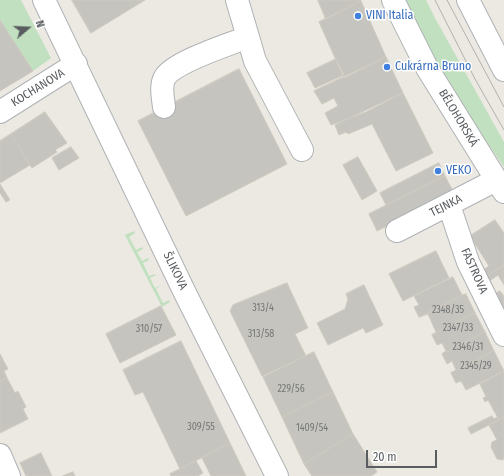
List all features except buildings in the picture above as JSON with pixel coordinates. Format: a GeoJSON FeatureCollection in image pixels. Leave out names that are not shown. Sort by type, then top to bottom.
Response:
{"type":"FeatureCollection","features":[{"type":"Feature","properties":{"kind":"street","name":"ŠLIKOVA"},"geometry":{"type":"LineString","coordinates":[[44,0],[182,286],[278,476]]}},
{"type":"Feature","properties":{"kind":"street"},"geometry":{"type":"LineString","coordinates":[[237,0],[255,61],[302,150]]}},
{"type":"Feature","properties":{"kind":"street","name":"BĚLOHORSKÁ"},"geometry":{"type":"LineString","coordinates":[[393,0],[427,68],[500,186]]}},
{"type":"Feature","properties":{"kind":"street"},"geometry":{"type":"LineString","coordinates":[[468,0],[504,70]]}},
{"type":"Feature","properties":{"kind":"street"},"geometry":{"type":"LineString","coordinates":[[164,107],[162,89],[164,78],[174,67],[248,37]]}},
{"type":"Feature","properties":{"kind":"street","name":"KOCHANOVA"},"geometry":{"type":"LineString","coordinates":[[0,112],[76,64]]}},
{"type":"Feature","properties":{"kind":"street","name":"TEJNKA"},"geometry":{"type":"LineString","coordinates":[[397,231],[449,204],[500,186]]}},
{"type":"Feature","properties":{"kind":"street","name":"FASTROVA"},"geometry":{"type":"LineString","coordinates":[[449,204],[468,262],[504,335]]}},
{"type":"Feature","properties":{"kind":"street"},"geometry":{"type":"LineString","coordinates":[[0,455],[9,476]]}},
{"type":"Feature","properties":{"kind":"green space"},"geometry":{"type":"Polygon","coordinates":[[[0,0],[21,0],[51,58],[33,71],[0,20],[0,0]]]}},
{"type":"Feature","properties":{"kind":"green space"},"geometry":{"type":"Polygon","coordinates":[[[403,0],[426,0],[504,142],[504,167],[442,76],[403,0]]]}},
{"type":"Feature","properties":{"kind":"green space"},"geometry":{"type":"Polygon","coordinates":[[[134,231],[135,233],[129,237],[136,250],[142,247],[143,249],[137,252],[142,261],[148,258],[149,260],[143,263],[149,276],[156,275],[150,278],[155,288],[161,285],[156,289],[163,303],[169,300],[170,302],[162,307],[125,235],[134,231]]]}},
{"type":"Feature","properties":{"kind":"tram line"},"geometry":{"type":"LineString","coordinates":[[435,0],[475,79],[504,130]]}},
{"type":"Feature","properties":{"kind":"tram line"},"geometry":{"type":"LineString","coordinates":[[447,0],[504,107]]}},
{"type":"Feature","properties":{"kind":"place","name":"VINI Italia"},"geometry":{"type":"Point","coordinates":[358,16]}},
{"type":"Feature","properties":{"kind":"place","name":"Cukrárna Bruno"},"geometry":{"type":"Point","coordinates":[387,67]}},
{"type":"Feature","properties":{"kind":"place","name":"VEKO"},"geometry":{"type":"Point","coordinates":[438,171]}}]}
